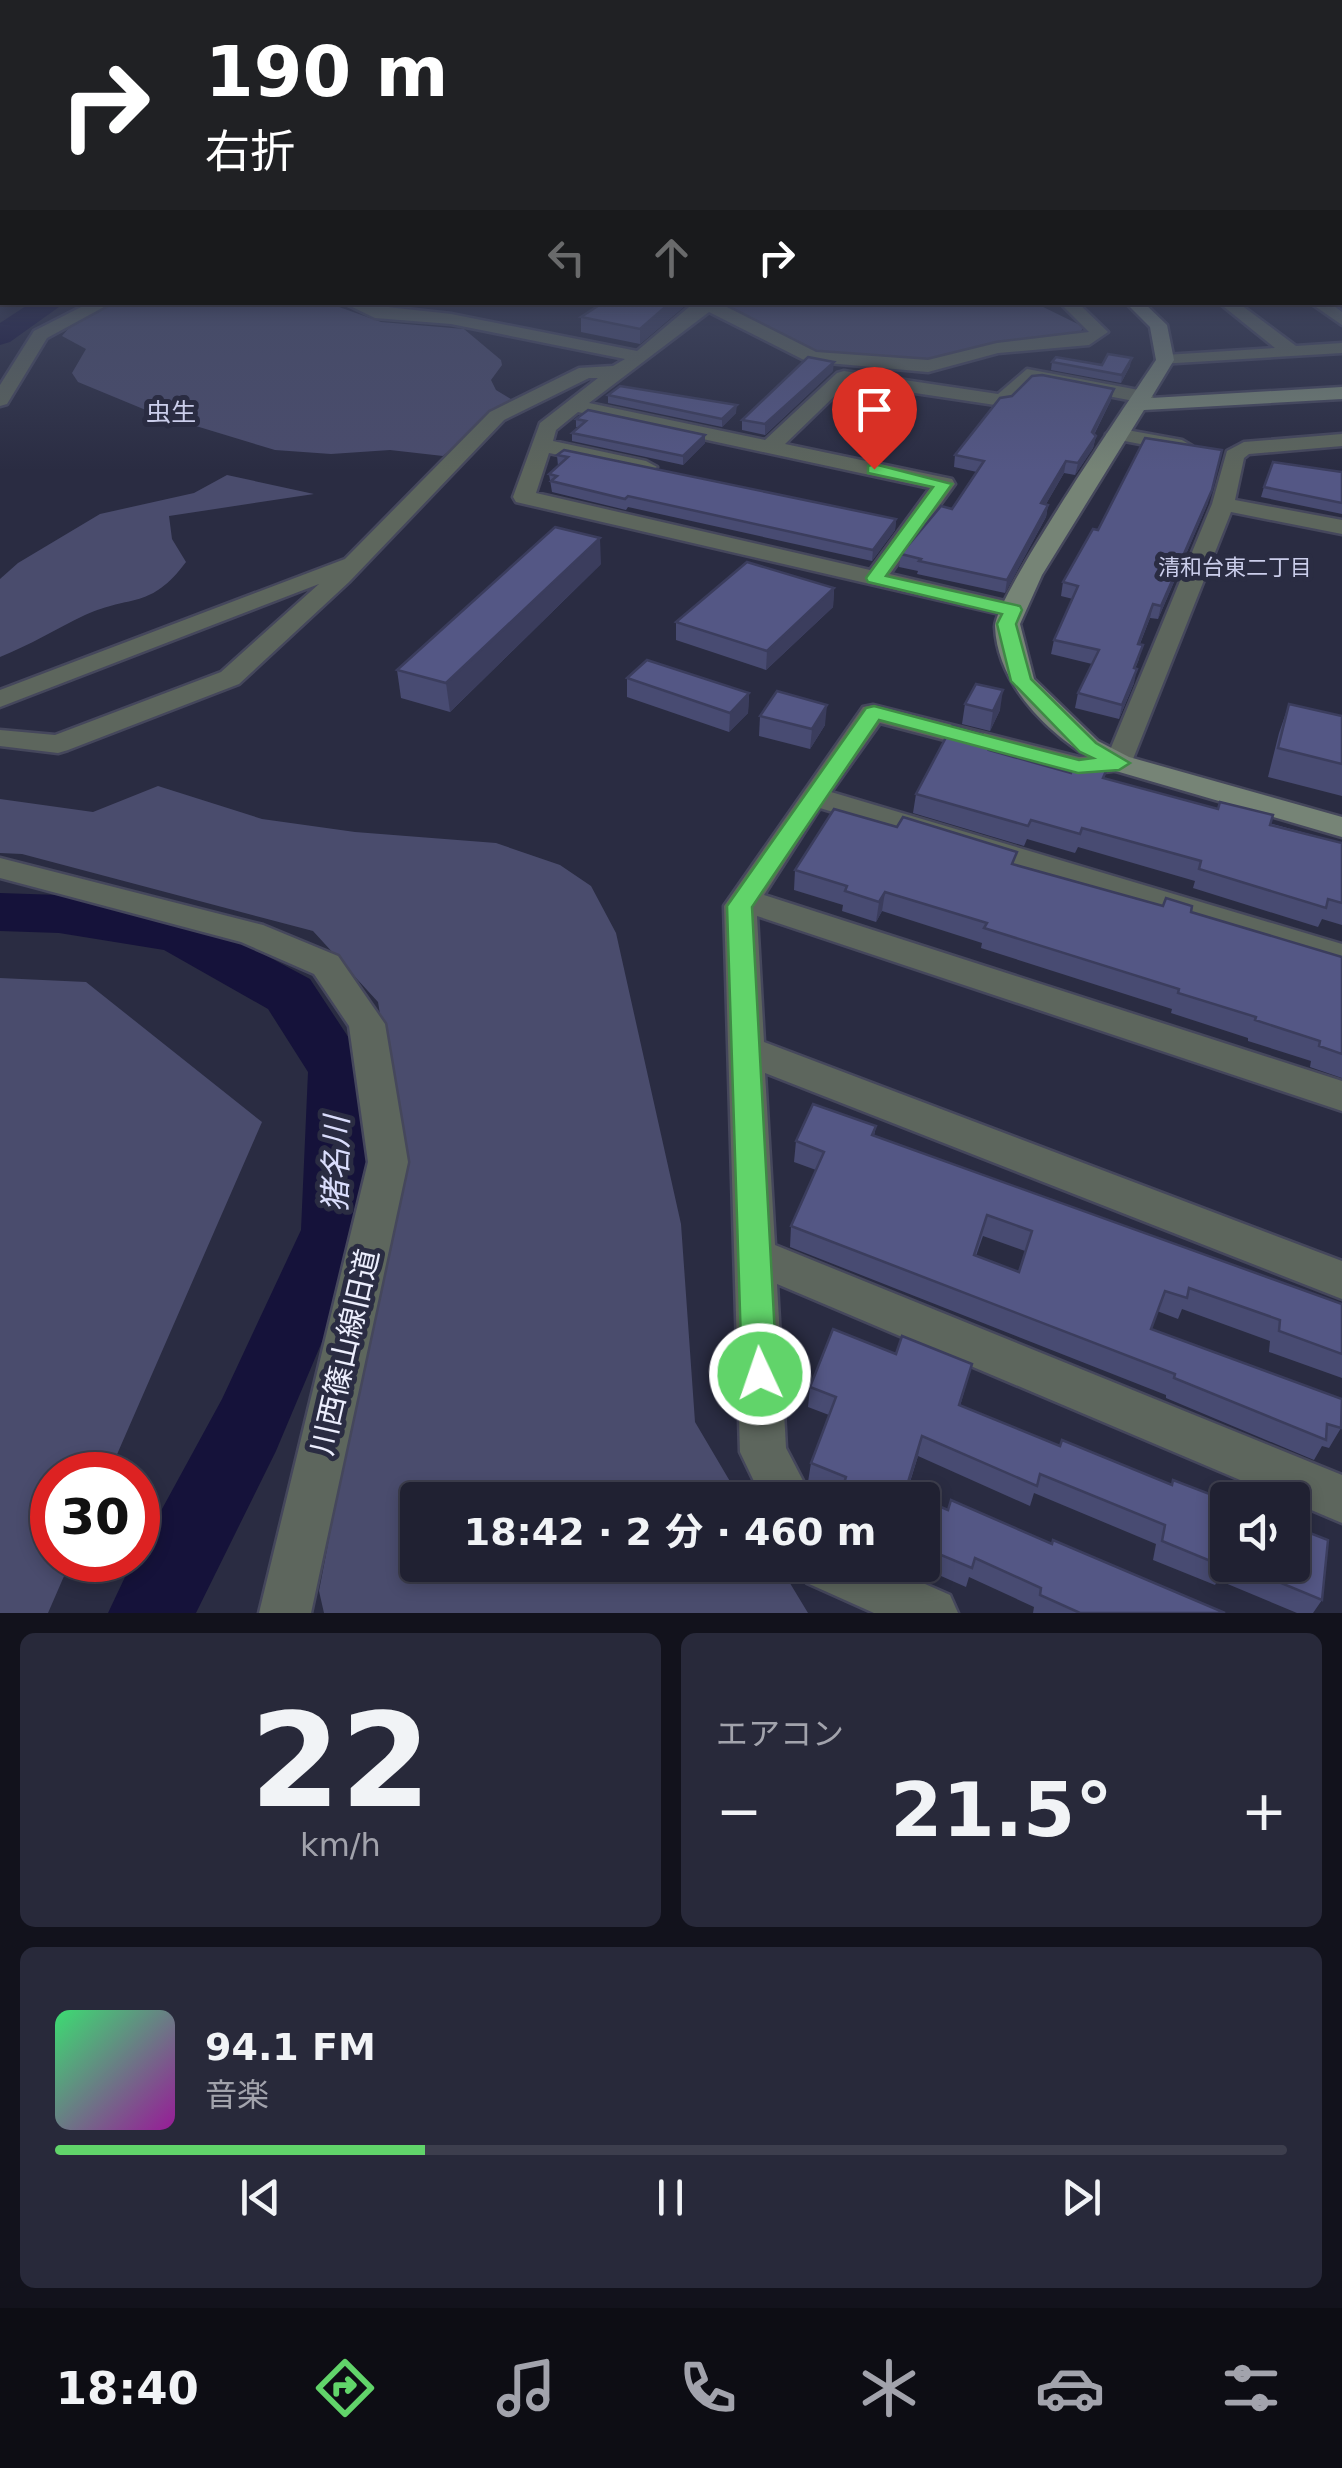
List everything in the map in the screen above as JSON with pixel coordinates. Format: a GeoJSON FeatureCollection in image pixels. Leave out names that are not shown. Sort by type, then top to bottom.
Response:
{"type":"FeatureCollection","features":[{"type":"Feature","properties":{"kind":"street"},"geometry":{"type":"LineString","coordinates":[[0,400],[40,336],[70,320]]}},
{"type":"Feature","properties":{"kind":"street"},"geometry":{"type":"LineString","coordinates":[[457,320],[641,357]]}},
{"type":"Feature","properties":{"kind":"street"},"geometry":{"type":"LineString","coordinates":[[685,320],[547,427],[524,498],[1013,610]]}},
{"type":"Feature","properties":{"kind":"street"},"geometry":{"type":"LineString","coordinates":[[739,320],[812,357],[928,366],[998,348],[1089,340],[1099,332],[1086,320]]}},
{"type":"Feature","properties":{"kind":"street"},"geometry":{"type":"LineString","coordinates":[[1154,320],[1158,324],[1164,360],[1030,574],[1006,624],[1021,681],[1088,748],[1119,763],[1342,827]]}},
{"type":"Feature","properties":{"kind":"street"},"geometry":{"type":"LineString","coordinates":[[1250,320],[1292,352]]}},
{"type":"Feature","properties":{"kind":"street"},"geometry":{"type":"LineString","coordinates":[[1164,360],[1342,348]]}},
{"type":"Feature","properties":{"kind":"street"},"geometry":{"type":"LineString","coordinates":[[0,738],[58,744],[230,678],[356,561],[497,416],[586,372],[618,372]]}},
{"type":"Feature","properties":{"kind":"street"},"geometry":{"type":"LineString","coordinates":[[770,447],[844,378],[1002,400],[1027,376],[1142,400],[1342,393]]}},
{"type":"Feature","properties":{"kind":"street"},"geometry":{"type":"LineString","coordinates":[[574,406],[944,484],[904,522],[875,578]]}},
{"type":"Feature","properties":{"kind":"street"},"geometry":{"type":"LineString","coordinates":[[1116,434],[1288,464]]}},
{"type":"Feature","properties":{"kind":"street"},"geometry":{"type":"LineString","coordinates":[[1215,451],[1342,440]]}},
{"type":"Feature","properties":{"kind":"street"},"geometry":{"type":"LineString","coordinates":[[541,445],[661,470]]}},
{"type":"Feature","properties":{"kind":"street"},"geometry":{"type":"LineString","coordinates":[[1119,763],[1223,504],[1215,451]]}},
{"type":"Feature","properties":{"kind":"street"},"geometry":{"type":"LineString","coordinates":[[1223,504],[1342,527]]}},
{"type":"Feature","properties":{"kind":"street"},"geometry":{"type":"LineString","coordinates":[[0,699],[356,561]]}},
{"type":"Feature","properties":{"kind":"street"},"geometry":{"type":"LineString","coordinates":[[780,1482],[764,1452],[740,906],[874,713],[1078,766],[1119,763]]}},
{"type":"Feature","properties":{"kind":"street"},"geometry":{"type":"LineString","coordinates":[[813,796],[1342,956]]}},
{"type":"Feature","properties":{"kind":"street","name":"川西篠山線旧道"},"geometry":{"type":"LineString","coordinates":[[0,868],[251,933],[326,965],[368,1024],[388,1162],[285,1613]]}},
{"type":"Feature","properties":{"kind":"street"},"geometry":{"type":"LineString","coordinates":[[744,900],[1342,1096]]}},
{"type":"Feature","properties":{"kind":"street"},"geometry":{"type":"LineString","coordinates":[[746,1050],[1342,1280]]}},
{"type":"Feature","properties":{"kind":"street"},"geometry":{"type":"LineString","coordinates":[[754,1255],[1342,1500]]}},
{"type":"Feature","properties":{"kind":"street"},"geometry":{"type":"LineString","coordinates":[[863,1582],[932,1613]]}},
{"type":"Feature","properties":{"kind":"shaded area"},"geometry":{"type":"Polygon","coordinates":[[[376,320],[464,329],[501,360],[502,365],[491,380],[496,390],[516,402],[490,416],[443,456],[390,450],[331,454],[275,450],[153,413],[78,382],[72,373],[86,349],[62,336],[75,321],[376,320]]]}},
{"type":"Feature","properties":{"kind":"shaded area"},"geometry":{"type":"Polygon","coordinates":[[[757,320],[1070,320],[1084,327],[1074,340],[990,345],[923,362],[820,352],[757,320]]]}},
{"type":"Feature","properties":{"kind":"shaded area"},"geometry":{"type":"Polygon","coordinates":[[[227,475],[314,494],[169,516],[172,539],[186,562],[162,588],[140,599],[85,615],[0,657],[0,579],[18,563],[100,514],[194,493],[227,475]]]}},
{"type":"Feature","properties":{"kind":"shaded area"},"geometry":{"type":"Polygon","coordinates":[[[158,786],[262,819],[355,832],[496,843],[560,865],[591,886],[616,933],[681,1224],[695,1422],[730,1482],[400,1482],[400,1582],[789,1582],[808,1613],[324,1613],[319,1591],[403,1152],[378,1002],[313,931],[22,854],[0,853],[0,799],[93,812],[158,786]]]}},
{"type":"Feature","properties":{"kind":"shaded area"},"geometry":{"type":"Polygon","coordinates":[[[0,978],[86,982],[262,1122],[118,1452],[30,1452],[30,1582],[61,1582],[48,1613],[0,1613],[0,978]]]}},
{"type":"Feature","properties":{"kind":"building"},"geometry":{"type":"Polygon","coordinates":[[[597,320],[650,320],[640,329],[597,320]]]}},
{"type":"Feature","properties":{"kind":"building"},"geometry":{"type":"Polygon","coordinates":[[[1108,354],[1132,358],[1122,375],[1052,362],[1056,357],[1102,365],[1108,354]]]}},
{"type":"Feature","properties":{"kind":"building"},"geometry":{"type":"Polygon","coordinates":[[[808,357],[834,362],[765,424],[742,420],[808,357]]]}},
{"type":"Feature","properties":{"kind":"building"},"geometry":{"type":"Polygon","coordinates":[[[1032,376],[1114,389],[1092,432],[1096,436],[1078,463],[1066,461],[1041,503],[1048,505],[1007,580],[901,554],[941,506],[952,509],[984,461],[955,455],[1000,398],[1012,396],[1032,376]]]}},
{"type":"Feature","properties":{"kind":"building"},"geometry":{"type":"Polygon","coordinates":[[[620,386],[737,405],[722,419],[608,395],[620,386]]]}},
{"type":"Feature","properties":{"kind":"building"},"geometry":{"type":"Polygon","coordinates":[[[588,410],[705,435],[683,456],[572,433],[586,421],[576,419],[588,410]]]}},
{"type":"Feature","properties":{"kind":"building"},"geometry":{"type":"Polygon","coordinates":[[[1145,438],[1222,450],[1212,490],[1161,606],[1153,604],[1138,644],[1143,645],[1134,668],[1137,669],[1122,705],[1078,693],[1099,650],[1054,640],[1078,586],[1063,582],[1093,529],[1098,530],[1145,438]]]}},
{"type":"Feature","properties":{"kind":"building"},"geometry":{"type":"Polygon","coordinates":[[[564,450],[896,519],[873,550],[628,496],[625,499],[551,481],[557,476],[549,474],[568,457],[557,455],[564,450]]]}},
{"type":"Feature","properties":{"kind":"building"},"geometry":{"type":"Polygon","coordinates":[[[1273,462],[1342,472],[1342,503],[1264,487],[1273,462]]]}},
{"type":"Feature","properties":{"kind":"building"},"geometry":{"type":"Polygon","coordinates":[[[555,527],[600,538],[446,683],[397,670],[555,527]]]}},
{"type":"Feature","properties":{"kind":"building"},"geometry":{"type":"Polygon","coordinates":[[[747,562],[834,588],[767,651],[676,622],[747,562]]]}},
{"type":"Feature","properties":{"kind":"building"},"geometry":{"type":"Polygon","coordinates":[[[647,660],[749,693],[730,713],[627,678],[647,660]]]}},
{"type":"Feature","properties":{"kind":"building"},"geometry":{"type":"Polygon","coordinates":[[[976,684],[1003,690],[993,711],[965,704],[976,684]]]}},
{"type":"Feature","properties":{"kind":"building"},"geometry":{"type":"Polygon","coordinates":[[[777,691],[827,705],[812,729],[760,716],[777,691]]]}},
{"type":"Feature","properties":{"kind":"building"},"geometry":{"type":"Polygon","coordinates":[[[1289,704],[1342,716],[1342,764],[1278,748],[1289,704]]]}},
{"type":"Feature","properties":{"kind":"building"},"geometry":{"type":"Polygon","coordinates":[[[952,726],[982,734],[978,741],[992,745],[989,750],[1071,773],[1075,763],[1106,771],[1103,778],[1218,809],[1220,802],[1273,815],[1270,825],[1342,843],[1342,903],[1328,899],[1326,908],[1199,869],[1201,861],[1082,828],[1080,834],[1031,820],[1028,826],[916,794],[952,726]]]}},
{"type":"Feature","properties":{"kind":"building"},"geometry":{"type":"Polygon","coordinates":[[[834,809],[897,827],[903,817],[1017,852],[1012,864],[1163,906],[1166,898],[1192,906],[1191,912],[1342,957],[1342,1054],[1319,1046],[1320,1041],[1255,1020],[1256,1017],[1178,993],[1179,989],[984,928],[987,923],[885,892],[879,902],[845,891],[847,886],[795,870],[834,809]]]}},
{"type":"Feature","properties":{"kind":"building"},"geometry":{"type":"Polygon","coordinates":[[[813,1104],[876,1126],[872,1135],[1342,1304],[1342,1354],[1279,1331],[1280,1320],[1189,1288],[1187,1298],[1165,1291],[1151,1329],[1342,1399],[1341,1428],[1327,1424],[1326,1440],[1174,1378],[1175,1374],[791,1226],[824,1152],[796,1141],[813,1104]],[[987,1215],[974,1255],[1019,1272],[1032,1231],[987,1215]]]}},
{"type":"Feature","properties":{"kind":"building"},"geometry":{"type":"Polygon","coordinates":[[[833,1329],[896,1354],[902,1336],[972,1364],[959,1405],[1060,1446],[1062,1440],[1172,1485],[1173,1480],[1210,1494],[1210,1561],[1162,1541],[1165,1525],[1040,1474],[1037,1486],[922,1436],[908,1482],[844,1482],[846,1477],[811,1463],[836,1397],[810,1387],[833,1329]]]}},
{"type":"Feature","properties":{"kind":"building"},"geometry":{"type":"Polygon","coordinates":[[[951,1500],[1225,1613],[1080,1613],[1040,1595],[1041,1588],[975,1558],[972,1568],[940,1555],[940,1507],[948,1510],[951,1500]]]}},
{"type":"Feature","properties":{"kind":"building"},"geometry":{"type":"Polygon","coordinates":[[[1310,1533],[1328,1540],[1322,1600],[1279,1582],[1310,1582],[1310,1533]]]}},
{"type":"Feature","properties":{"kind":"waterway","name":"猪名川"},"geometry":{"type":"LineString","coordinates":[[0,336],[24,320]]}},
{"type":"Feature","properties":{"kind":"waterway","name":"猪名川"},"geometry":{"type":"LineString","coordinates":[[0,912],[59,914],[178,933],[289,994],[339,1070],[335,1230],[249,1425],[151,1613]]}},
{"type":"Feature","properties":{"kind":"district","name":"虫生"},"geometry":{"type":"Point","coordinates":[171,412]}},
{"type":"Feature","properties":{"kind":"district","name":"清和台東二丁目"},"geometry":{"type":"Point","coordinates":[1235,567]}},
{"type":"Feature","properties":{"kind":"route"},"geometry":{"type":"LineString","coordinates":[[760,1374],[740,906],[874,713],[1078,766],[1119,763],[1088,748],[1021,681],[1006,624],[1013,610],[875,578],[944,484],[874,469]]}}]}
